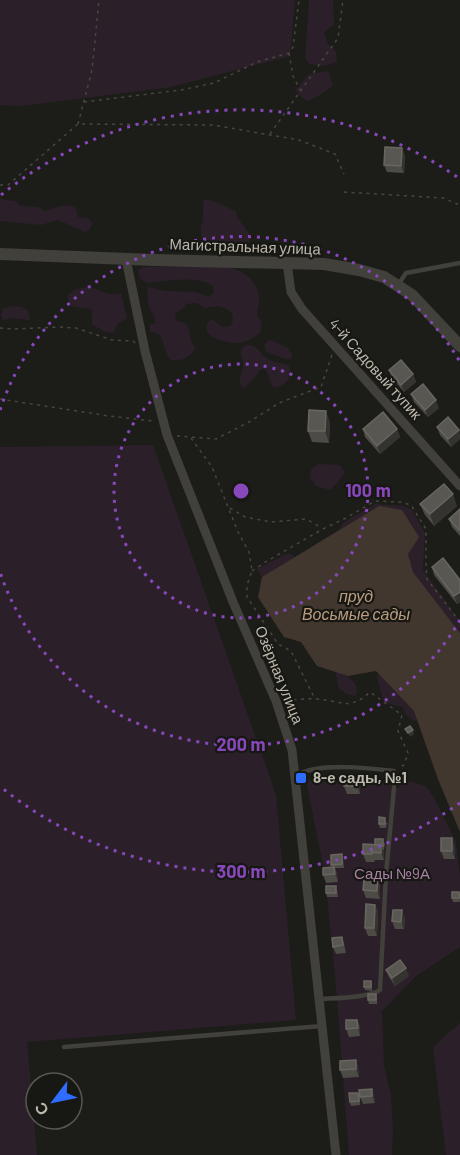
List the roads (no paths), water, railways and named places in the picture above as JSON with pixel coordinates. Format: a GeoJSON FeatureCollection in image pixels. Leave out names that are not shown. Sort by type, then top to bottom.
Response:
{"type":"FeatureCollection","features":[{"type":"Feature","properties":{"kind":"street","name":"Магистральная улица"},"geometry":{"type":"LineString","coordinates":[[0,254],[324,264],[359,270],[384,277],[412,295],[460,346]]}},
{"type":"Feature","properties":{"kind":"street","name":"Озёрная улица"},"geometry":{"type":"LineString","coordinates":[[126,259],[145,351],[167,435],[233,602],[276,701],[292,750],[336,1155]]}},
{"type":"Feature","properties":{"kind":"street","name":"4-й Садовый тупик"},"geometry":{"type":"LineString","coordinates":[[287,263],[291,292],[302,309],[460,486]]}},
{"type":"Feature","properties":{"kind":"lane"},"geometry":{"type":"LineString","coordinates":[[398,285],[406,273],[460,262]]}},
{"type":"Feature","properties":{"kind":"lane"},"geometry":{"type":"LineString","coordinates":[[295,777],[303,771],[318,768],[373,768],[394,771],[380,990],[368,995],[319,999]]}},
{"type":"Feature","properties":{"kind":"lane"},"geometry":{"type":"LineString","coordinates":[[64,1047],[322,1026]]}},
{"type":"Feature","properties":{"kind":"water","name":"пруд Восьмые сады"},"geometry":{"type":"Polygon","coordinates":[[[379,506],[402,510],[419,537],[408,554],[413,572],[460,633],[460,832],[414,711],[376,671],[348,676],[317,666],[301,642],[284,637],[258,597],[262,577],[379,506]]]}},
{"type":"Feature","properties":{"kind":"place","name":"8-е сады, №1"},"geometry":{"type":"Point","coordinates":[301,778]}},
{"type":"Feature","properties":{"kind":"park label","name":"Сады №9А"},"geometry":{"type":"Point","coordinates":[392,874]}}]}
